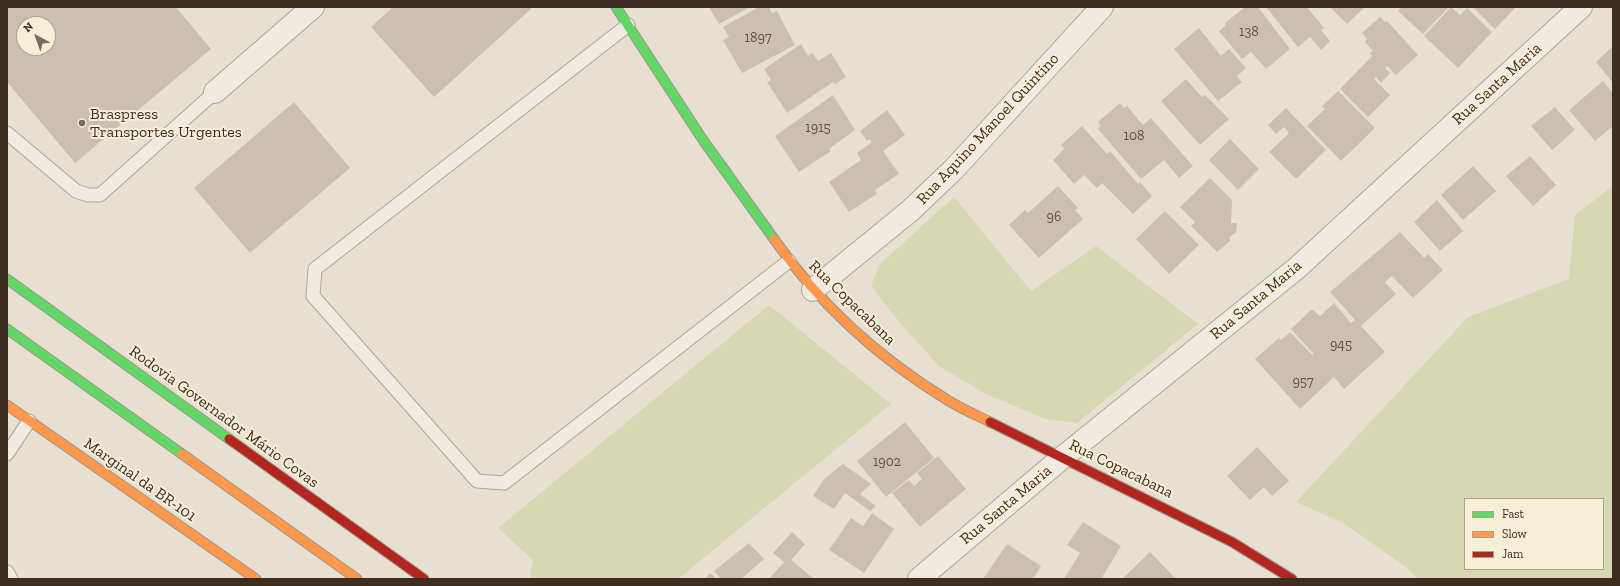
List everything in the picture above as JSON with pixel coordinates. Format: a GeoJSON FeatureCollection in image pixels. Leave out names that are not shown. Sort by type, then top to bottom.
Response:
{"type":"FeatureCollection","features":[{"type":"Feature","properties":{"kind":"main road","name":"Rua Copacabana"},"geometry":{"type":"LineString","coordinates":[[616,7],[703,140],[788,261],[813,290],[862,339],[905,373],[950,402],[1232,542],[1292,579]]}},
{"type":"Feature","properties":{"kind":"main road","name":"Rodovia Governador Mário Covas"},"geometry":{"type":"LineString","coordinates":[[7,279],[424,579]]}},
{"type":"Feature","properties":{"kind":"main road"},"geometry":{"type":"LineString","coordinates":[[7,329],[357,579]]}},
{"type":"Feature","properties":{"kind":"main road","name":"Marginal da BR-101"},"geometry":{"type":"LineString","coordinates":[[7,405],[256,579]]}},
{"type":"Feature","properties":{"kind":"street"},"geometry":{"type":"LineString","coordinates":[[215,92],[313,7]]}},
{"type":"Feature","properties":{"kind":"street","name":"Rua Aquino Manoel Quintino"},"geometry":{"type":"LineString","coordinates":[[813,290],[911,210],[954,169],[1102,7]]}},
{"type":"Feature","properties":{"kind":"street","name":"Rua Santa Maria"},"geometry":{"type":"LineString","coordinates":[[919,579],[1063,457],[1297,268],[1581,7]]}},
{"type":"Feature","properties":{"kind":"lane"},"geometry":{"type":"LineString","coordinates":[[628,25],[315,269],[313,296],[477,481],[504,484],[788,261]]}},
{"type":"Feature","properties":{"kind":"lane"},"geometry":{"type":"LineString","coordinates":[[7,133],[76,191],[88,195],[100,195],[215,92]]}},
{"type":"Feature","properties":{"kind":"lane"},"geometry":{"type":"LineString","coordinates":[[7,454],[29,421]]}},
{"type":"Feature","properties":{"kind":"lane"},"geometry":{"type":"LineString","coordinates":[[7,572],[11,579]]}},
{"type":"Feature","properties":{"kind":"green space"},"geometry":{"type":"Polygon","coordinates":[[[1613,186],[1613,579],[1418,579],[1407,568],[1345,524],[1296,502],[1468,317],[1569,279],[1575,215],[1613,186]]]}},
{"type":"Feature","properties":{"kind":"green space"},"geometry":{"type":"Polygon","coordinates":[[[954,197],[1031,291],[1096,246],[1198,324],[1077,423],[1046,419],[986,394],[939,366],[901,324],[871,286],[880,264],[954,197]]]}},
{"type":"Feature","properties":{"kind":"green space"},"geometry":{"type":"Polygon","coordinates":[[[769,305],[891,404],[678,579],[530,579],[533,560],[498,528],[769,305]]]}},
{"type":"Feature","properties":{"kind":"building","name":"Braspress Transportes Urgentes"},"geometry":{"type":"Polygon","coordinates":[[[7,7],[176,7],[211,49],[75,163],[7,82],[7,7]]]}},
{"type":"Feature","properties":{"kind":"building"},"geometry":{"type":"Polygon","coordinates":[[[393,7],[530,7],[531,9],[434,97],[371,27],[393,7]]]}},
{"type":"Feature","properties":{"kind":"building"},"geometry":{"type":"Polygon","coordinates":[[[709,7],[750,7],[719,24],[709,7]]]}},
{"type":"Feature","properties":{"kind":"building"},"geometry":{"type":"Polygon","coordinates":[[[759,7],[768,7],[772,13],[777,11],[795,45],[742,73],[723,40],[729,37],[723,27],[759,7]]]}},
{"type":"Feature","properties":{"kind":"building"},"geometry":{"type":"Polygon","coordinates":[[[1245,7],[1258,7],[1290,49],[1266,69],[1251,52],[1242,59],[1219,31],[1226,25],[1225,23],[1245,7]]]}},
{"type":"Feature","properties":{"kind":"building"},"geometry":{"type":"Polygon","coordinates":[[[1266,7],[1307,7],[1324,28],[1321,30],[1330,41],[1321,50],[1310,37],[1298,47],[1266,7]]]}},
{"type":"Feature","properties":{"kind":"building"},"geometry":{"type":"Polygon","coordinates":[[[1330,7],[1365,7],[1347,24],[1330,7]]]}},
{"type":"Feature","properties":{"kind":"building"},"geometry":{"type":"Polygon","coordinates":[[[1401,7],[1449,7],[1423,34],[1398,11],[1401,7]]]}},
{"type":"Feature","properties":{"kind":"building"},"geometry":{"type":"Polygon","coordinates":[[[1451,7],[1460,15],[1467,8],[1492,32],[1458,68],[1424,36],[1451,7]]]}},
{"type":"Feature","properties":{"kind":"building"},"geometry":{"type":"Polygon","coordinates":[[[1473,7],[1516,7],[1495,29],[1473,7]]]}},
{"type":"Feature","properties":{"kind":"building"},"geometry":{"type":"Polygon","coordinates":[[[1380,17],[1385,22],[1387,21],[1418,55],[1396,75],[1387,66],[1385,68],[1390,73],[1381,83],[1376,77],[1374,79],[1390,95],[1368,117],[1340,89],[1372,56],[1370,53],[1373,51],[1365,42],[1367,39],[1362,33],[1380,17]]]}},
{"type":"Feature","properties":{"kind":"building"},"geometry":{"type":"Polygon","coordinates":[[[1199,28],[1221,56],[1229,49],[1246,68],[1237,76],[1242,82],[1218,101],[1174,49],[1199,28]]]}},
{"type":"Feature","properties":{"kind":"building"},"geometry":{"type":"Polygon","coordinates":[[[801,44],[808,56],[812,53],[818,61],[831,53],[846,77],[835,84],[833,82],[787,113],[767,82],[771,80],[764,69],[801,44]]]}},
{"type":"Feature","properties":{"kind":"building"},"geometry":{"type":"Polygon","coordinates":[[[1613,46],[1613,83],[1596,62],[1613,46]]]}},
{"type":"Feature","properties":{"kind":"building"},"geometry":{"type":"Polygon","coordinates":[[[1186,79],[1202,97],[1205,95],[1229,119],[1200,145],[1161,101],[1186,79]]]}},
{"type":"Feature","properties":{"kind":"building"},"geometry":{"type":"Polygon","coordinates":[[[1603,81],[1613,93],[1613,126],[1595,141],[1569,110],[1603,81]]]}},
{"type":"Feature","properties":{"kind":"building"},"geometry":{"type":"Polygon","coordinates":[[[1338,91],[1375,128],[1341,161],[1307,126],[1325,109],[1322,106],[1338,91]]]}},
{"type":"Feature","properties":{"kind":"building"},"geometry":{"type":"Polygon","coordinates":[[[833,95],[855,130],[829,149],[831,151],[799,172],[775,136],[833,95]]]}},
{"type":"Feature","properties":{"kind":"building"},"geometry":{"type":"Polygon","coordinates":[[[294,102],[350,168],[250,253],[194,188],[294,102]]]}},
{"type":"Feature","properties":{"kind":"building"},"geometry":{"type":"Polygon","coordinates":[[[1120,103],[1124,108],[1127,106],[1143,125],[1151,118],[1193,166],[1179,178],[1164,160],[1141,179],[1098,129],[1101,126],[1098,122],[1120,103]]]}},
{"type":"Feature","properties":{"kind":"building"},"geometry":{"type":"Polygon","coordinates":[[[1555,107],[1575,130],[1552,150],[1531,126],[1555,107]]]}},
{"type":"Feature","properties":{"kind":"building"},"geometry":{"type":"Polygon","coordinates":[[[1286,108],[1326,150],[1296,179],[1269,152],[1289,133],[1284,127],[1276,134],[1268,125],[1286,108]]]}},
{"type":"Feature","properties":{"kind":"building"},"geometry":{"type":"Polygon","coordinates":[[[887,110],[905,135],[883,151],[899,174],[875,190],[877,194],[849,212],[829,182],[861,160],[857,153],[872,142],[869,139],[867,141],[860,131],[887,110]]]}},
{"type":"Feature","properties":{"kind":"building"},"geometry":{"type":"Polygon","coordinates":[[[1082,126],[1107,154],[1110,151],[1138,184],[1140,182],[1152,196],[1133,214],[1102,183],[1097,188],[1084,175],[1074,184],[1053,160],[1064,149],[1061,145],[1082,126]]]}},
{"type":"Feature","properties":{"kind":"building"},"geometry":{"type":"Polygon","coordinates":[[[1230,139],[1259,169],[1238,190],[1209,160],[1230,139]]]}},
{"type":"Feature","properties":{"kind":"building"},"geometry":{"type":"Polygon","coordinates":[[[1530,156],[1556,185],[1533,206],[1506,176],[1530,156]]]}},
{"type":"Feature","properties":{"kind":"building"},"geometry":{"type":"Polygon","coordinates":[[[1473,166],[1496,191],[1463,220],[1441,195],[1473,166]]]}},
{"type":"Feature","properties":{"kind":"building"},"geometry":{"type":"Polygon","coordinates":[[[1210,178],[1232,200],[1231,223],[1237,223],[1236,232],[1229,238],[1231,240],[1217,252],[1191,226],[1195,222],[1180,207],[1210,178]]]}},
{"type":"Feature","properties":{"kind":"building"},"geometry":{"type":"Polygon","coordinates":[[[1058,186],[1078,208],[1075,210],[1083,219],[1039,258],[1009,225],[1025,210],[1028,213],[1058,186]]]}},
{"type":"Feature","properties":{"kind":"building"},"geometry":{"type":"Polygon","coordinates":[[[1437,200],[1463,231],[1440,251],[1414,222],[1437,200]]]}},
{"type":"Feature","properties":{"kind":"building"},"geometry":{"type":"Polygon","coordinates":[[[1165,211],[1199,245],[1169,274],[1136,239],[1165,211]]]}},
{"type":"Feature","properties":{"kind":"building"},"geometry":{"type":"Polygon","coordinates":[[[1400,232],[1424,258],[1428,254],[1443,270],[1413,298],[1392,276],[1385,282],[1396,294],[1361,326],[1385,352],[1344,389],[1334,377],[1300,409],[1255,359],[1279,338],[1281,340],[1290,332],[1312,355],[1314,354],[1291,329],[1312,309],[1320,316],[1334,303],[1351,323],[1355,320],[1330,292],[1400,232]]]}},
{"type":"Feature","properties":{"kind":"building"},"geometry":{"type":"Polygon","coordinates":[[[905,422],[934,458],[886,497],[857,461],[905,422]]]}},
{"type":"Feature","properties":{"kind":"building"},"geometry":{"type":"Polygon","coordinates":[[[1257,447],[1289,481],[1272,496],[1264,487],[1250,500],[1227,476],[1257,447]]]}},
{"type":"Feature","properties":{"kind":"building"},"geometry":{"type":"Polygon","coordinates":[[[938,456],[966,489],[920,527],[892,493],[909,480],[914,486],[922,479],[917,473],[938,456]]]}},
{"type":"Feature","properties":{"kind":"building"},"geometry":{"type":"Polygon","coordinates":[[[843,464],[871,484],[860,494],[876,506],[870,511],[845,493],[834,509],[813,496],[824,479],[843,464]]]}},
{"type":"Feature","properties":{"kind":"building"},"geometry":{"type":"Polygon","coordinates":[[[872,513],[894,529],[864,573],[829,550],[851,518],[863,526],[872,513]]]}},
{"type":"Feature","properties":{"kind":"building"},"geometry":{"type":"Polygon","coordinates":[[[1083,522],[1121,546],[1101,579],[1064,579],[1080,553],[1067,545],[1083,522]]]}},
{"type":"Feature","properties":{"kind":"building"},"geometry":{"type":"Polygon","coordinates":[[[792,532],[805,544],[791,560],[814,579],[769,579],[784,562],[773,553],[792,532]]]}},
{"type":"Feature","properties":{"kind":"building"},"geometry":{"type":"Polygon","coordinates":[[[749,543],[764,559],[741,579],[721,579],[714,571],[749,543]]]}},
{"type":"Feature","properties":{"kind":"building"},"geometry":{"type":"Polygon","coordinates":[[[1007,544],[1041,566],[1033,579],[983,579],[1007,544]]]}},
{"type":"Feature","properties":{"kind":"building"},"geometry":{"type":"Polygon","coordinates":[[[1150,552],[1176,579],[1122,579],[1150,552]]]}},
{"type":"Feature","properties":{"kind":"building"},"geometry":{"type":"Polygon","coordinates":[[[710,573],[717,579],[705,579],[710,573]]]}},
{"type":"Feature","properties":{"kind":"traffic: fast"},"geometry":{"type":"LineString","coordinates":[[616,7],[703,140],[774,239]]}},
{"type":"Feature","properties":{"kind":"traffic: fast"},"geometry":{"type":"LineString","coordinates":[[7,279],[229,439]]}},
{"type":"Feature","properties":{"kind":"traffic: fast"},"geometry":{"type":"LineString","coordinates":[[7,329],[182,454]]}},
{"type":"Feature","properties":{"kind":"traffic: slow"},"geometry":{"type":"LineString","coordinates":[[774,239],[792,263],[831,308],[875,349],[924,385],[949,401],[990,422]]}},
{"type":"Feature","properties":{"kind":"traffic: slow"},"geometry":{"type":"LineString","coordinates":[[7,405],[256,579]]}},
{"type":"Feature","properties":{"kind":"traffic: slow"},"geometry":{"type":"LineString","coordinates":[[182,454],[357,579]]}},
{"type":"Feature","properties":{"kind":"traffic: jam"},"geometry":{"type":"LineString","coordinates":[[990,422],[1232,542],[1292,579]]}},
{"type":"Feature","properties":{"kind":"traffic: jam"},"geometry":{"type":"LineString","coordinates":[[229,439],[424,579]]}},
{"type":"Feature","properties":{"kind":"place","name":"Braspress Transportes Urgentes"},"geometry":{"type":"Point","coordinates":[82,123]}}]}
